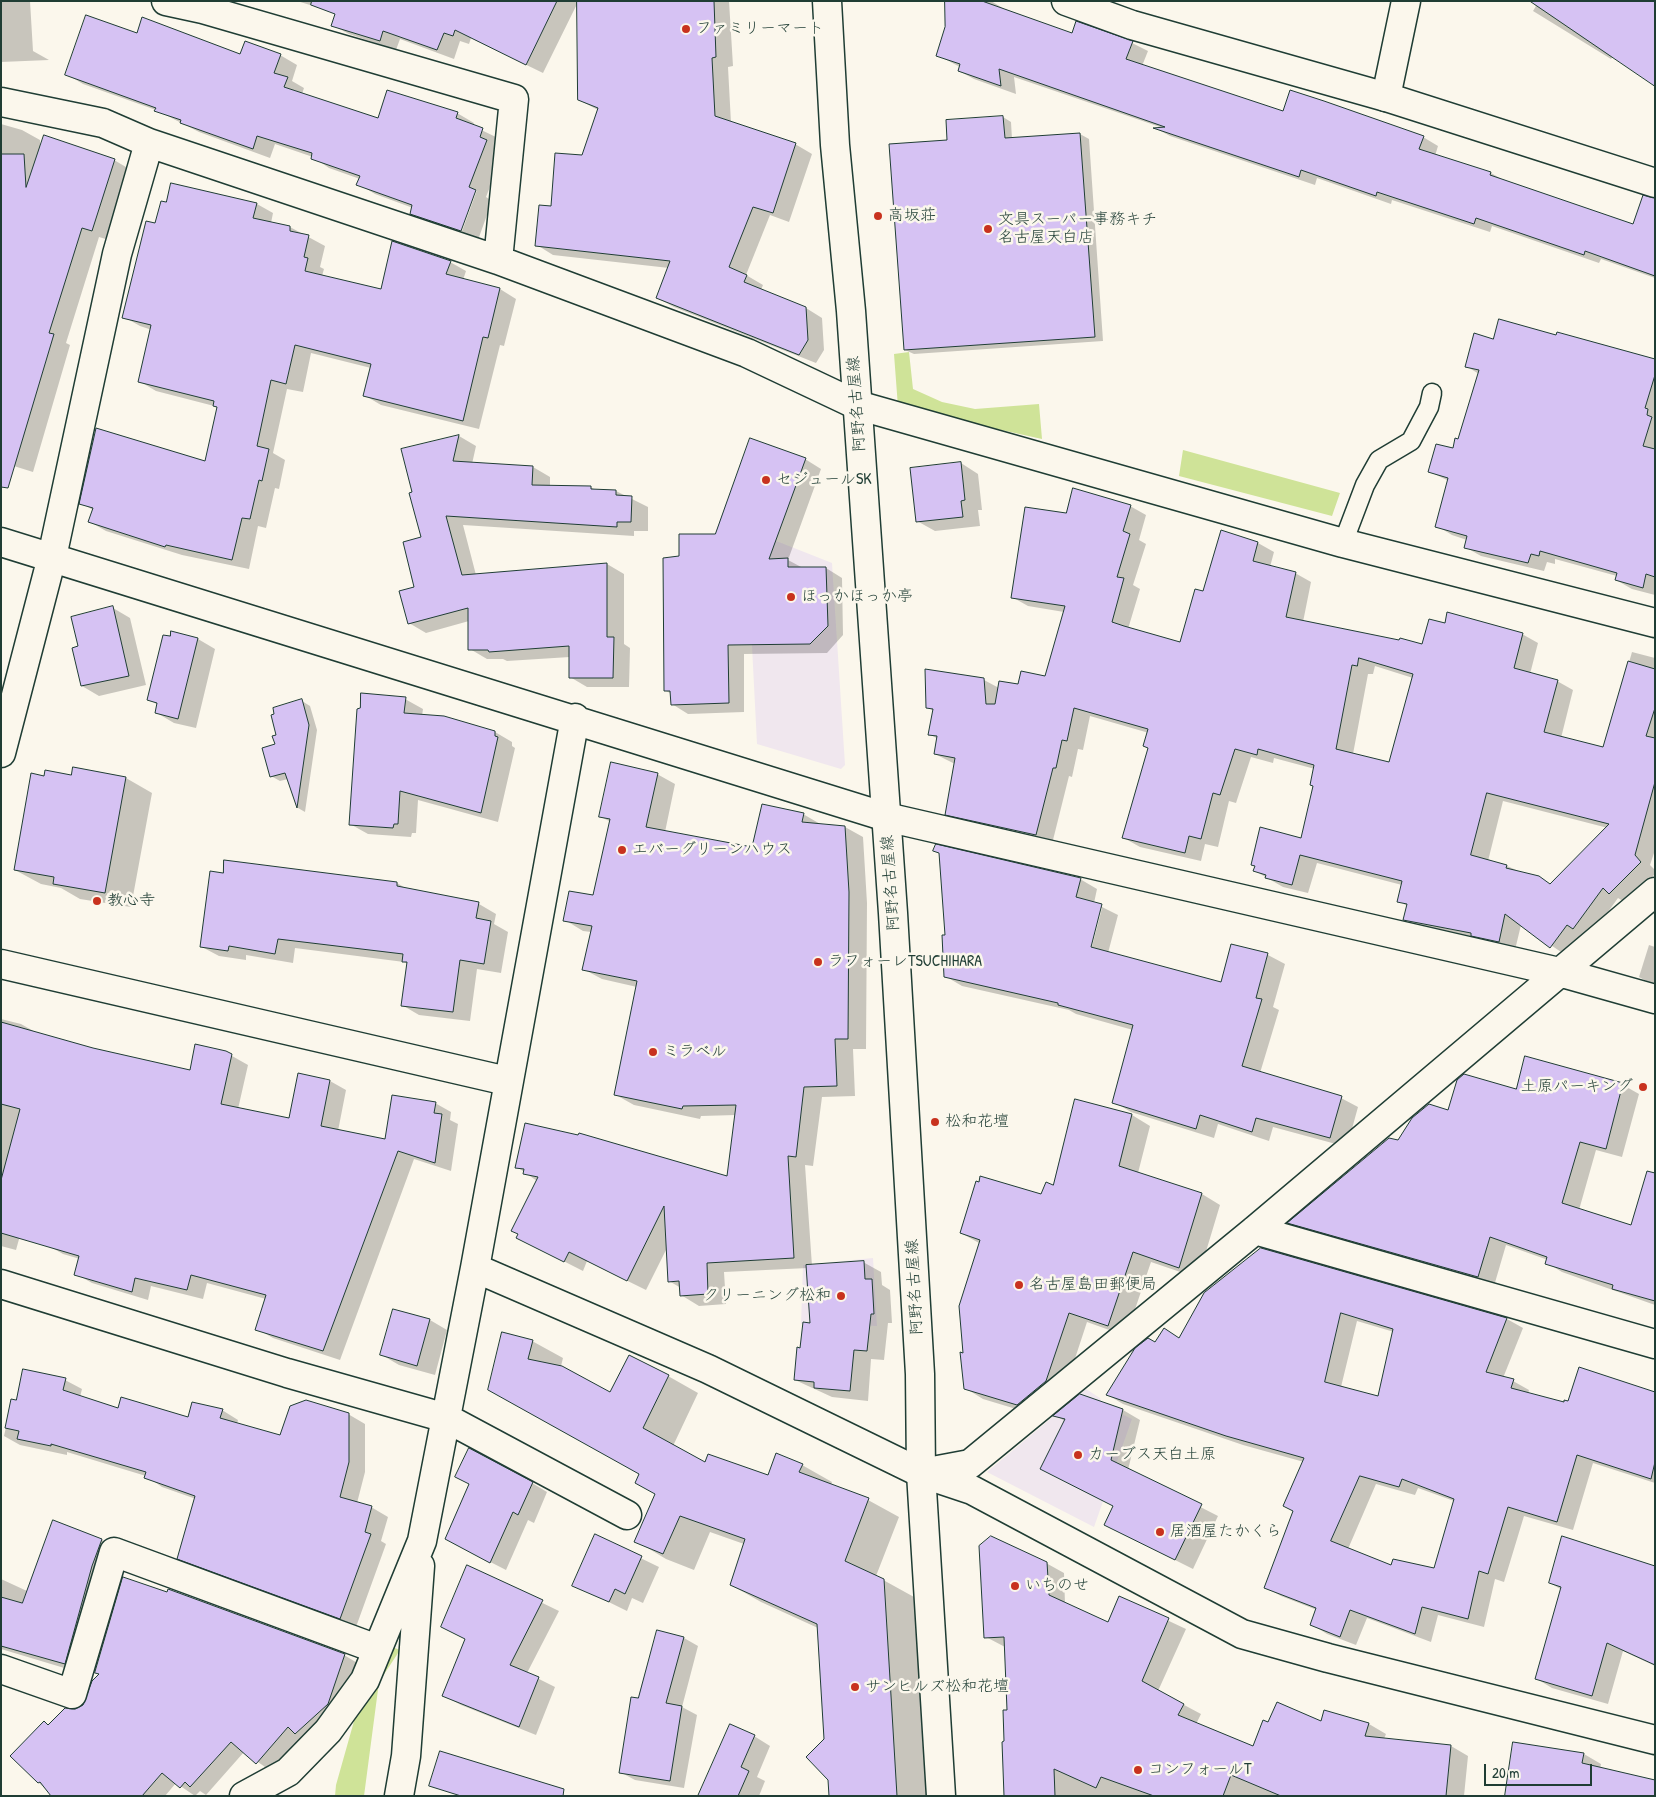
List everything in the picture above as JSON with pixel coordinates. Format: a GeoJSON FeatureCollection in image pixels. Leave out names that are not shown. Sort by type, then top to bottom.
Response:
{"type":"FeatureCollection","features":[{"type":"Feature","properties":{"kind":"street"},"geometry":{"type":"LineString","coordinates":[[166,1],[212,12],[514,99],[498,260]]}},
{"type":"Feature","properties":{"kind":"street","name":"阿野名古屋線"},"geometry":{"type":"LineString","coordinates":[[827,1],[835,145],[857,404],[886,816],[920,1374],[921,1473],[941,1796]]}},
{"type":"Feature","properties":{"kind":"street"},"geometry":{"type":"LineString","coordinates":[[1066,1],[1133,13],[1386,97],[1655,183]]}},
{"type":"Feature","properties":{"kind":"street"},"geometry":{"type":"LineString","coordinates":[[1386,97],[1406,1]]}},
{"type":"Feature","properties":{"kind":"street"},"geometry":{"type":"LineString","coordinates":[[1,102],[103,123],[149,143],[498,260],[747,354],[857,404],[1343,543],[1655,623]]}},
{"type":"Feature","properties":{"kind":"street"},"geometry":{"type":"LineString","coordinates":[[1,753],[52,557],[117,254],[149,143]]}},
{"type":"Feature","properties":{"kind":"street"},"geometry":{"type":"LineString","coordinates":[[1,542],[575,718],[886,816],[1559,972],[1655,999]]}},
{"type":"Feature","properties":{"kind":"street"},"geometry":{"type":"LineString","coordinates":[[399,1796],[406,1756],[422,1542],[475,1268],[507,1081],[575,718]]}},
{"type":"Feature","properties":{"kind":"street"},"geometry":{"type":"LineString","coordinates":[[921,1473],[970,1464],[1255,1230],[1655,892]]}},
{"type":"Feature","properties":{"kind":"street"},"geometry":{"type":"LineString","coordinates":[[1,964],[507,1081]]}},
{"type":"Feature","properties":{"kind":"street"},"geometry":{"type":"LineString","coordinates":[[1255,1230],[1655,1344]]}},
{"type":"Feature","properties":{"kind":"street"},"geometry":{"type":"LineString","coordinates":[[475,1268],[708,1369],[921,1473],[972,1490],[1242,1634],[1328,1658],[1655,1740]]}},
{"type":"Feature","properties":{"kind":"street"},"geometry":{"type":"LineString","coordinates":[[1,1284],[287,1373],[446,1418],[627,1515]]}},
{"type":"Feature","properties":{"kind":"street"},"geometry":{"type":"LineString","coordinates":[[244,1796],[288,1772],[328,1731],[365,1680],[422,1542]]}},
{"type":"Feature","properties":{"kind":"street"},"geometry":{"type":"LineString","coordinates":[[1,1669],[72,1694],[114,1552],[377,1649]]}},
{"type":"Feature","properties":{"kind":"lane"},"geometry":{"type":"LineString","coordinates":[[1343,543],[1365,485],[1380,460],[1411,441],[1429,407],[1432,393]]}},
{"type":"Feature","properties":{"kind":"shaded area"},"geometry":{"type":"Polygon","coordinates":[[[746,529],[832,563],[845,765],[841,769],[757,744],[746,529]]]}},
{"type":"Feature","properties":{"kind":"shaded area","name":"クリーニング松和"},"geometry":{"type":"Polygon","coordinates":[[[873,1258],[877,1326],[801,1324],[803,1265],[873,1258]]]}},
{"type":"Feature","properties":{"kind":"shaded area"},"geometry":{"type":"Polygon","coordinates":[[[1086,1389],[1100,1398],[1102,1404],[1132,1419],[1094,1527],[987,1472],[1086,1389]]]}},
{"type":"Feature","properties":{"kind":"green space"},"geometry":{"type":"Polygon","coordinates":[[[909,352],[913,389],[942,402],[975,409],[1039,404],[1042,439],[898,407],[894,354],[909,352]]]}},
{"type":"Feature","properties":{"kind":"green space"},"geometry":{"type":"Polygon","coordinates":[[[1183,450],[1340,493],[1332,516],[1179,476],[1183,450]]]}},
{"type":"Feature","properties":{"kind":"green space"},"geometry":{"type":"Polygon","coordinates":[[[387,1645],[400,1650],[379,1682],[364,1796],[335,1796],[336,1785],[358,1707],[387,1645]]]}},
{"type":"Feature","properties":{"kind":"building"},"geometry":{"type":"Polygon","coordinates":[[[312,1],[557,1],[526,65],[455,30],[453,36],[444,33],[437,50],[383,31],[380,41],[331,26],[335,14],[311,5],[312,1]]]}},
{"type":"Feature","properties":{"kind":"building"},"geometry":{"type":"Polygon","coordinates":[[[577,1],[714,1],[716,57],[712,58],[715,116],[796,143],[773,213],[753,207],[729,267],[747,275],[744,282],[806,307],[808,340],[799,355],[656,298],[670,261],[535,246],[539,205],[551,206],[555,153],[582,155],[598,108],[578,100],[577,1]]]}},
{"type":"Feature","properties":{"kind":"building"},"geometry":{"type":"Polygon","coordinates":[[[945,1],[982,1],[1072,33],[1076,21],[1133,41],[1126,59],[1283,111],[1290,90],[1324,101],[1424,136],[1419,149],[1491,172],[1490,175],[1633,224],[1643,195],[1655,198],[1655,276],[1585,251],[1584,255],[1476,218],[1474,224],[1377,192],[1376,196],[1301,170],[1299,177],[1153,128],[1165,127],[999,69],[1001,86],[958,71],[960,64],[936,56],[945,27],[945,1]]]}},
{"type":"Feature","properties":{"kind":"building"},"geometry":{"type":"Polygon","coordinates":[[[1530,1],[1655,1],[1655,86],[1530,1]]]}},
{"type":"Feature","properties":{"kind":"building"},"geometry":{"type":"Polygon","coordinates":[[[86,15],[137,33],[142,17],[240,54],[245,41],[281,54],[274,73],[288,77],[284,87],[378,118],[387,90],[458,112],[456,118],[483,128],[480,137],[487,140],[469,187],[476,190],[461,231],[410,214],[412,205],[356,185],[360,176],[311,159],[312,153],[257,136],[253,149],[180,123],[181,120],[154,111],[156,108],[65,75],[86,15]]]}},
{"type":"Feature","properties":{"kind":"building"},"geometry":{"type":"Polygon","coordinates":[[[1003,116],[1005,138],[1080,133],[1095,337],[904,350],[889,144],[947,140],[946,120],[1003,116]]]}},
{"type":"Feature","properties":{"kind":"building"},"geometry":{"type":"Polygon","coordinates":[[[44,135],[115,159],[92,231],[82,228],[49,333],[54,334],[8,488],[1,487],[1,154],[24,154],[26,187],[44,135]]]}},
{"type":"Feature","properties":{"kind":"building"},"geometry":{"type":"Polygon","coordinates":[[[171,183],[257,203],[253,218],[290,226],[290,231],[309,235],[304,257],[308,258],[305,271],[381,289],[392,241],[451,261],[446,274],[500,288],[488,338],[483,337],[463,421],[363,396],[371,364],[295,345],[286,384],[271,380],[257,446],[269,449],[262,481],[259,480],[250,519],[242,518],[232,560],[166,545],[165,547],[88,522],[93,508],[79,504],[96,428],[205,461],[217,407],[213,406],[214,401],[138,382],[151,325],[122,318],[146,221],[155,223],[161,201],[166,202],[171,183]]]}},
{"type":"Feature","properties":{"kind":"building"},"geometry":{"type":"Polygon","coordinates":[[[1499,319],[1556,335],[1557,332],[1655,359],[1655,375],[1645,408],[1648,409],[1647,415],[1652,417],[1643,446],[1655,449],[1655,577],[1646,574],[1643,588],[1615,580],[1617,573],[1540,551],[1539,556],[1531,554],[1528,563],[1464,548],[1467,536],[1435,527],[1448,478],[1428,472],[1436,444],[1453,448],[1455,438],[1458,439],[1479,370],[1465,367],[1474,333],[1493,339],[1499,319]]]}},
{"type":"Feature","properties":{"kind":"building"},"geometry":{"type":"Polygon","coordinates":[[[459,435],[453,461],[533,466],[532,485],[591,486],[591,489],[616,490],[616,495],[632,496],[631,522],[617,522],[617,527],[446,516],[462,575],[607,563],[607,637],[614,637],[613,678],[569,678],[569,646],[489,652],[488,650],[468,650],[468,608],[408,624],[399,591],[414,587],[403,542],[421,537],[409,493],[412,492],[401,449],[459,435]]]}},
{"type":"Feature","properties":{"kind":"building"},"geometry":{"type":"Polygon","coordinates":[[[750,438],[806,458],[769,559],[788,558],[788,567],[826,567],[828,626],[810,644],[728,645],[729,703],[671,705],[670,691],[664,691],[663,558],[679,556],[679,534],[715,534],[750,438]]]}},
{"type":"Feature","properties":{"kind":"building"},"geometry":{"type":"Polygon","coordinates":[[[961,462],[965,500],[961,501],[963,517],[916,522],[910,468],[961,462]]]}},
{"type":"Feature","properties":{"kind":"building"},"geometry":{"type":"Polygon","coordinates":[[[1073,488],[1131,505],[1123,531],[1130,534],[1117,577],[1124,578],[1112,622],[1180,642],[1195,589],[1203,591],[1221,530],[1258,542],[1253,561],[1296,572],[1286,617],[1399,640],[1400,638],[1422,644],[1429,619],[1445,623],[1447,612],[1523,633],[1514,668],[1558,680],[1544,732],[1603,747],[1628,661],[1655,669],[1655,708],[1646,736],[1655,738],[1655,782],[1635,855],[1641,862],[1609,894],[1603,888],[1573,929],[1567,925],[1550,948],[1505,914],[1499,942],[1471,936],[1471,933],[1403,920],[1407,904],[1397,902],[1402,881],[1300,855],[1292,885],[1265,878],[1266,875],[1253,871],[1255,866],[1251,865],[1260,827],[1301,838],[1313,786],[1310,785],[1314,765],[1258,749],[1257,755],[1235,749],[1220,795],[1213,793],[1201,839],[1189,836],[1185,853],[1122,838],[1148,748],[1143,746],[1148,729],[1074,708],[1067,741],[1062,740],[1056,768],[1053,768],[1036,835],[945,815],[955,758],[934,754],[937,736],[928,735],[933,709],[926,708],[925,669],[984,678],[986,704],[995,704],[999,681],[1018,684],[1021,671],[1045,676],[1065,606],[1011,598],[1025,507],[1066,513],[1073,488]],[[1359,658],[1357,666],[1352,665],[1336,749],[1389,762],[1413,674],[1359,658]],[[1487,793],[1471,855],[1507,865],[1506,868],[1539,876],[1550,884],[1609,824],[1487,793]]]}},
{"type":"Feature","properties":{"kind":"building"},"geometry":{"type":"Polygon","coordinates":[[[113,606],[129,676],[81,686],[72,648],[78,646],[71,617],[113,606]]]}},
{"type":"Feature","properties":{"kind":"building"},"geometry":{"type":"Polygon","coordinates":[[[171,631],[198,638],[178,719],[155,713],[157,703],[147,700],[163,635],[170,636],[171,631]]]}},
{"type":"Feature","properties":{"kind":"building"},"geometry":{"type":"Polygon","coordinates":[[[361,693],[406,697],[404,713],[444,716],[495,731],[495,736],[498,737],[481,813],[400,791],[398,824],[394,824],[393,828],[349,825],[357,709],[360,708],[361,693]]]}},
{"type":"Feature","properties":{"kind":"building"},"geometry":{"type":"Polygon","coordinates":[[[302,699],[309,725],[297,808],[285,773],[270,777],[262,748],[275,744],[272,736],[276,735],[271,715],[274,714],[273,708],[302,699]]]}},
{"type":"Feature","properties":{"kind":"building"},"geometry":{"type":"Polygon","coordinates":[[[611,762],[658,773],[646,827],[752,847],[762,804],[804,813],[802,822],[845,826],[849,892],[848,1039],[835,1039],[837,1086],[804,1087],[796,1157],[788,1156],[794,1258],[707,1263],[708,1294],[680,1296],[679,1281],[668,1282],[664,1206],[627,1281],[569,1252],[564,1262],[516,1238],[518,1234],[511,1231],[538,1177],[523,1174],[524,1169],[515,1168],[525,1123],[578,1135],[579,1133],[727,1176],[736,1105],[683,1106],[682,1109],[614,1095],[637,981],[582,970],[592,926],[563,921],[569,891],[593,895],[610,819],[599,817],[611,762]]]}},
{"type":"Feature","properties":{"kind":"building"},"geometry":{"type":"Polygon","coordinates":[[[73,767],[126,777],[105,893],[53,884],[54,877],[14,870],[31,773],[44,776],[45,770],[71,775],[73,767]]]}},
{"type":"Feature","properties":{"kind":"building"},"geometry":{"type":"Polygon","coordinates":[[[936,844],[1081,878],[1076,897],[1102,904],[1091,947],[1221,982],[1231,944],[1268,953],[1256,998],[1262,999],[1242,1066],[1342,1096],[1330,1138],[1256,1118],[1252,1132],[1200,1115],[1196,1129],[1112,1103],[1133,1025],[1058,1005],[1058,1003],[944,977],[942,935],[945,935],[939,853],[933,851],[936,844]]]}},
{"type":"Feature","properties":{"kind":"building"},"geometry":{"type":"Polygon","coordinates":[[[224,860],[397,882],[397,886],[479,902],[476,918],[491,921],[484,964],[460,960],[453,1012],[401,1006],[407,962],[402,962],[403,954],[278,939],[275,954],[229,946],[228,951],[200,947],[210,871],[223,873],[224,860]]]}},
{"type":"Feature","properties":{"kind":"building"},"geometry":{"type":"Polygon","coordinates":[[[1,1022],[93,1048],[190,1070],[195,1044],[226,1051],[232,1054],[221,1104],[289,1118],[298,1073],[330,1080],[321,1126],[385,1139],[392,1095],[436,1102],[434,1113],[442,1114],[435,1163],[398,1151],[323,1351],[255,1330],[266,1295],[191,1275],[187,1290],[135,1278],[132,1292],[74,1275],[79,1256],[1,1233],[1,1180],[20,1109],[1,1104],[1,1022]]]}},
{"type":"Feature","properties":{"kind":"building"},"geometry":{"type":"Polygon","coordinates":[[[1525,1056],[1623,1083],[1606,1149],[1580,1142],[1562,1203],[1631,1225],[1647,1171],[1655,1173],[1655,1301],[1612,1289],[1613,1285],[1545,1264],[1547,1257],[1490,1237],[1478,1277],[1287,1223],[1389,1138],[1398,1140],[1412,1118],[1429,1104],[1448,1110],[1457,1080],[1464,1074],[1516,1089],[1525,1056]]]}},
{"type":"Feature","properties":{"kind":"building"},"geometry":{"type":"Polygon","coordinates":[[[1075,1099],[1132,1114],[1119,1166],[1202,1193],[1179,1268],[1133,1252],[1108,1326],[1069,1313],[1046,1381],[1017,1405],[964,1389],[960,1352],[963,1353],[959,1306],[980,1240],[960,1233],[976,1181],[979,1182],[980,1176],[1041,1194],[1046,1182],[1053,1185],[1075,1099]]]}},
{"type":"Feature","properties":{"kind":"building"},"geometry":{"type":"Polygon","coordinates":[[[1261,1248],[1507,1318],[1486,1372],[1514,1379],[1511,1388],[1564,1402],[1564,1400],[1568,1401],[1579,1367],[1655,1392],[1655,1462],[1651,1479],[1577,1455],[1557,1522],[1508,1507],[1488,1574],[1479,1571],[1468,1619],[1422,1607],[1415,1634],[1350,1610],[1340,1637],[1310,1625],[1316,1608],[1264,1588],[1293,1511],[1283,1506],[1304,1458],[1226,1436],[1106,1395],[1135,1348],[1148,1338],[1155,1342],[1164,1328],[1179,1338],[1204,1293],[1261,1248]],[[1341,1313],[1325,1382],[1378,1396],[1393,1329],[1341,1313]],[[1360,1476],[1331,1541],[1391,1565],[1393,1559],[1434,1568],[1454,1499],[1402,1479],[1399,1487],[1360,1476]]]}},
{"type":"Feature","properties":{"kind":"building"},"geometry":{"type":"Polygon","coordinates":[[[864,1261],[865,1279],[872,1279],[874,1314],[871,1314],[867,1351],[854,1350],[850,1391],[814,1388],[814,1382],[794,1380],[797,1347],[800,1348],[803,1322],[810,1323],[806,1265],[864,1261]]]}},
{"type":"Feature","properties":{"kind":"building"},"geometry":{"type":"Polygon","coordinates":[[[393,1309],[430,1319],[417,1366],[380,1355],[393,1309]]]}},
{"type":"Feature","properties":{"kind":"building"},"geometry":{"type":"Polygon","coordinates":[[[502,1332],[533,1340],[528,1359],[562,1366],[610,1392],[629,1355],[669,1375],[643,1428],[705,1462],[708,1454],[768,1475],[776,1453],[803,1464],[799,1472],[869,1498],[845,1561],[884,1579],[897,1796],[829,1796],[828,1780],[806,1757],[824,1739],[817,1624],[730,1585],[745,1539],[680,1516],[663,1554],[634,1542],[655,1494],[635,1483],[639,1474],[488,1390],[502,1332]]]}},
{"type":"Feature","properties":{"kind":"building"},"geometry":{"type":"Polygon","coordinates":[[[23,1369],[66,1378],[63,1390],[118,1408],[121,1397],[188,1417],[192,1402],[223,1409],[220,1418],[280,1435],[290,1406],[306,1400],[349,1413],[349,1462],[340,1497],[372,1506],[365,1532],[371,1534],[340,1619],[177,1559],[195,1496],[144,1478],[146,1472],[51,1444],[51,1446],[17,1439],[19,1431],[5,1428],[11,1399],[16,1400],[23,1369]]]}},
{"type":"Feature","properties":{"kind":"building"},"geometry":{"type":"Polygon","coordinates":[[[1080,1394],[1123,1409],[1111,1460],[1202,1504],[1175,1560],[1104,1525],[1113,1506],[1040,1469],[1065,1419],[1053,1416],[1080,1394]]]}},
{"type":"Feature","properties":{"kind":"building"},"geometry":{"type":"Polygon","coordinates":[[[469,1448],[533,1482],[518,1515],[513,1512],[490,1563],[445,1539],[469,1484],[455,1477],[469,1448]]]}},
{"type":"Feature","properties":{"kind":"building"},"geometry":{"type":"Polygon","coordinates":[[[53,1520],[102,1539],[92,1566],[65,1664],[1,1646],[1,1597],[22,1603],[53,1520]]]}},
{"type":"Feature","properties":{"kind":"building"},"geometry":{"type":"Polygon","coordinates":[[[595,1534],[642,1556],[625,1594],[615,1589],[609,1602],[572,1586],[595,1534]]]}},
{"type":"Feature","properties":{"kind":"building"},"geometry":{"type":"Polygon","coordinates":[[[991,1536],[1047,1562],[1049,1595],[1108,1622],[1119,1596],[1169,1618],[1142,1681],[1184,1704],[1178,1715],[1253,1746],[1263,1720],[1268,1722],[1277,1702],[1321,1721],[1324,1710],[1369,1723],[1365,1736],[1451,1745],[1446,1796],[1281,1796],[1231,1775],[1223,1796],[1154,1796],[1101,1777],[1096,1788],[1054,1769],[1055,1796],[1004,1796],[1003,1710],[1007,1710],[1004,1637],[984,1638],[979,1546],[991,1536]]]}},
{"type":"Feature","properties":{"kind":"building"},"geometry":{"type":"Polygon","coordinates":[[[1562,1536],[1655,1566],[1655,1665],[1607,1643],[1592,1696],[1535,1679],[1561,1587],[1549,1583],[1562,1536]]]}},
{"type":"Feature","properties":{"kind":"building"},"geometry":{"type":"Polygon","coordinates":[[[467,1565],[543,1600],[510,1665],[539,1677],[519,1727],[442,1696],[465,1639],[441,1627],[467,1565]]]}},
{"type":"Feature","properties":{"kind":"building"},"geometry":{"type":"Polygon","coordinates":[[[123,1577],[167,1592],[168,1589],[345,1654],[328,1704],[295,1734],[288,1727],[256,1764],[231,1742],[190,1787],[185,1782],[180,1788],[162,1773],[142,1796],[51,1796],[40,1782],[38,1783],[10,1756],[44,1721],[48,1725],[65,1708],[75,1709],[83,1705],[92,1681],[99,1674],[95,1673],[123,1577]]]}},
{"type":"Feature","properties":{"kind":"building"},"geometry":{"type":"Polygon","coordinates":[[[657,1630],[684,1637],[666,1703],[682,1706],[670,1781],[619,1773],[631,1697],[638,1698],[657,1630]]]}},
{"type":"Feature","properties":{"kind":"building"},"geometry":{"type":"Polygon","coordinates":[[[730,1724],[755,1735],[741,1767],[749,1771],[738,1796],[698,1796],[730,1724]]]}},
{"type":"Feature","properties":{"kind":"building"},"geometry":{"type":"Polygon","coordinates":[[[1513,1742],[1584,1753],[1582,1763],[1655,1780],[1655,1796],[1505,1796],[1513,1742]]]}},
{"type":"Feature","properties":{"kind":"building"},"geometry":{"type":"Polygon","coordinates":[[[440,1751],[564,1789],[563,1796],[461,1796],[429,1786],[440,1751]]]}},
{"type":"Feature","properties":{"kind":"place","name":"ファミリーマート"},"geometry":{"type":"Point","coordinates":[686,29]}},
{"type":"Feature","properties":{"kind":"place","name":"高坂荘"},"geometry":{"type":"Point","coordinates":[878,216]}},
{"type":"Feature","properties":{"kind":"place","name":"文具スーパー事務キチ 名古屋天白店"},"geometry":{"type":"Point","coordinates":[988,229]}},
{"type":"Feature","properties":{"kind":"place","name":"セジュールSK"},"geometry":{"type":"Point","coordinates":[766,480]}},
{"type":"Feature","properties":{"kind":"place","name":"ほっかほっか亭"},"geometry":{"type":"Point","coordinates":[791,597]}},
{"type":"Feature","properties":{"kind":"place","name":"エバーグリーンハウス"},"geometry":{"type":"Point","coordinates":[622,850]}},
{"type":"Feature","properties":{"kind":"place","name":"教心寺"},"geometry":{"type":"Point","coordinates":[97,901]}},
{"type":"Feature","properties":{"kind":"place","name":"ラフォーレTSUCHIHARA"},"geometry":{"type":"Point","coordinates":[818,962]}},
{"type":"Feature","properties":{"kind":"place","name":"ミラベル"},"geometry":{"type":"Point","coordinates":[653,1052]}},
{"type":"Feature","properties":{"kind":"place","name":"土原パーキング"},"geometry":{"type":"Point","coordinates":[1643,1087]}},
{"type":"Feature","properties":{"kind":"place","name":"松和花壇"},"geometry":{"type":"Point","coordinates":[935,1122]}},
{"type":"Feature","properties":{"kind":"place","name":"名古屋島田郵便局"},"geometry":{"type":"Point","coordinates":[1019,1285]}},
{"type":"Feature","properties":{"kind":"place","name":"クリーニング松和"},"geometry":{"type":"Point","coordinates":[841,1296]}},
{"type":"Feature","properties":{"kind":"place","name":"カーブス天白土原"},"geometry":{"type":"Point","coordinates":[1078,1455]}},
{"type":"Feature","properties":{"kind":"place","name":"居酒屋たかくら"},"geometry":{"type":"Point","coordinates":[1160,1532]}},
{"type":"Feature","properties":{"kind":"place","name":"いちのせ"},"geometry":{"type":"Point","coordinates":[1015,1586]}},
{"type":"Feature","properties":{"kind":"place","name":"サンヒルズ松和花壇"},"geometry":{"type":"Point","coordinates":[855,1687]}},
{"type":"Feature","properties":{"kind":"place","name":"コンフォールT"},"geometry":{"type":"Point","coordinates":[1138,1770]}}]}
